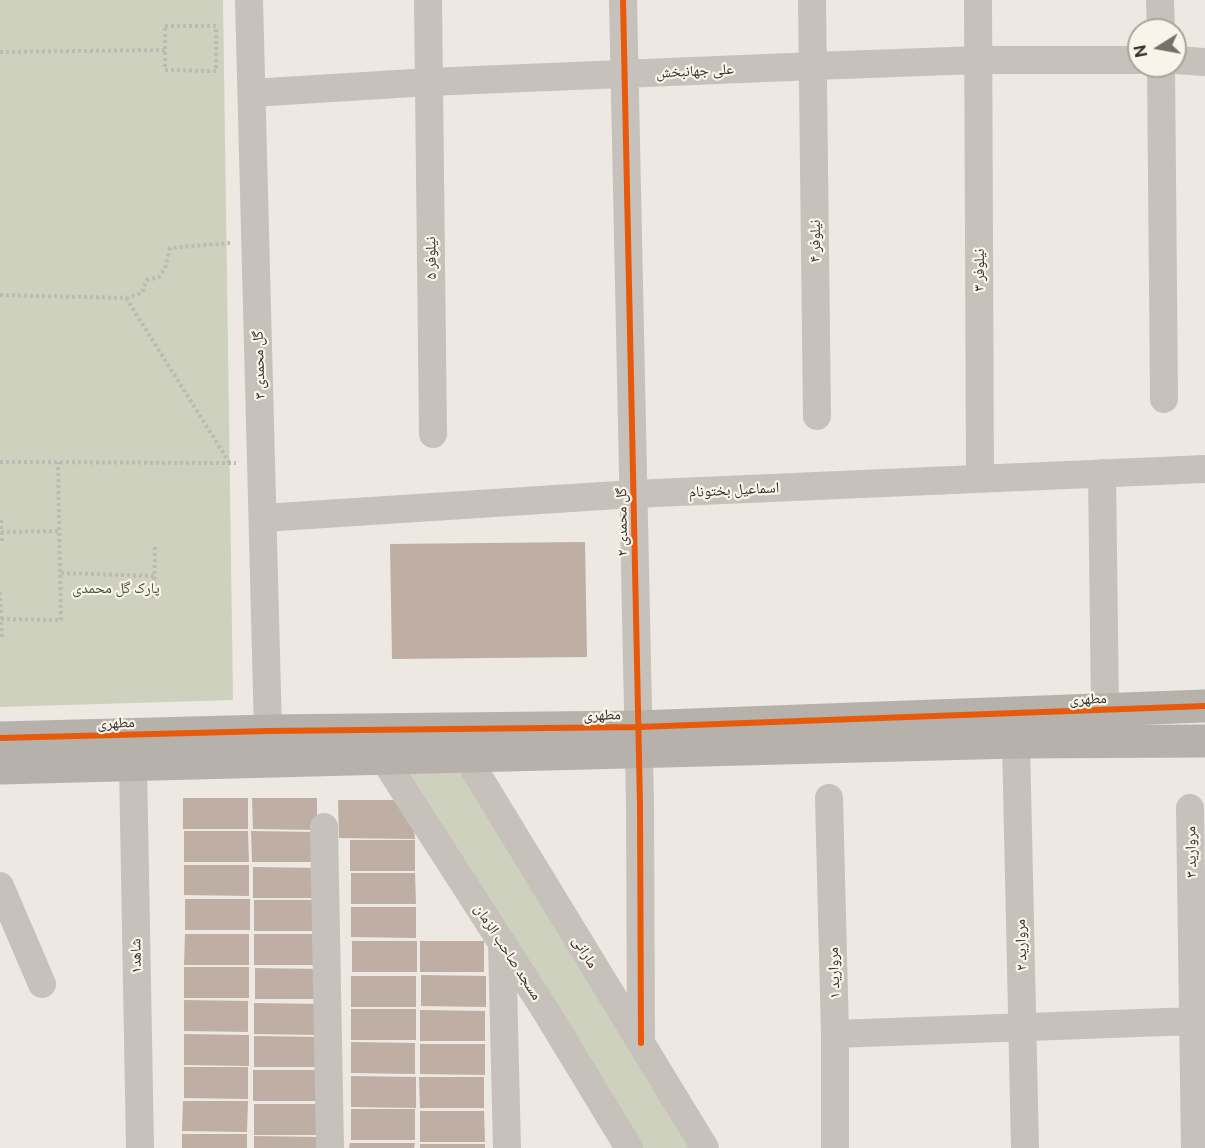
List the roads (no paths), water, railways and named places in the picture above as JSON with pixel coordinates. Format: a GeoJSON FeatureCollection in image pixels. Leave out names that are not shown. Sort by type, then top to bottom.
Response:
{"type":"FeatureCollection","features":[{"type":"Feature","properties":{"kind":"street","name":"گل محمدی ۳"},"geometry":{"type":"LineString","coordinates":[[249,0],[268,731]]}},
{"type":"Feature","properties":{"kind":"street","name":"نیلوفر ۵"},"geometry":{"type":"LineString","coordinates":[[428,0],[433,434]]}},
{"type":"Feature","properties":{"kind":"street","name":"گل محمدی ۲"},"geometry":{"type":"LineString","coordinates":[[623,0],[639,739],[641,1043]]}},
{"type":"Feature","properties":{"kind":"street","name":"نیلوفر ۴"},"geometry":{"type":"LineString","coordinates":[[812,0],[817,416]]}},
{"type":"Feature","properties":{"kind":"street","name":"نیلوفر ۳"},"geometry":{"type":"LineString","coordinates":[[978,0],[980,479]]}},
{"type":"Feature","properties":{"kind":"street"},"geometry":{"type":"LineString","coordinates":[[1160,0],[1161,18]]}},
{"type":"Feature","properties":{"kind":"street","name":"علی جهانبخش"},"geometry":{"type":"LineString","coordinates":[[252,93],[429,82],[814,66],[979,60],[1127,60]]}},
{"type":"Feature","properties":{"kind":"street"},"geometry":{"type":"LineString","coordinates":[[1187,61],[1205,62]]}},
{"type":"Feature","properties":{"kind":"street"},"geometry":{"type":"LineString","coordinates":[[1161,78],[1164,399]]}},
{"type":"Feature","properties":{"kind":"street","name":"اسماعیل بختونام"},"geometry":{"type":"LineString","coordinates":[[263,519],[633,494],[1205,469]]}},
{"type":"Feature","properties":{"kind":"street"},"geometry":{"type":"LineString","coordinates":[[1102,474],[1105,710]]}},
{"type":"Feature","properties":{"kind":"street","name":"مطهری"},"geometry":{"type":"LineString","coordinates":[[0,768],[466,756],[639,739],[1105,710],[1205,706]]}},
{"type":"Feature","properties":{"kind":"street","name":"مطهری"},"geometry":{"type":"LineString","coordinates":[[0,738],[268,731],[639,739],[1205,741]]}},
{"type":"Feature","properties":{"kind":"street","name":"مروارید ۲"},"geometry":{"type":"LineString","coordinates":[[1016,742],[1025,1148]]}},
{"type":"Feature","properties":{"kind":"street","name":"مارانی"},"geometry":{"type":"LineString","coordinates":[[466,756],[705,1148]]}},
{"type":"Feature","properties":{"kind":"street","name":"مسجد صاحب الزمان"},"geometry":{"type":"LineString","coordinates":[[383,758],[502,943],[629,1148]]}},
{"type":"Feature","properties":{"kind":"street","name":"شاهد۱"},"geometry":{"type":"LineString","coordinates":[[133,764],[140,1148]]}},
{"type":"Feature","properties":{"kind":"street","name":"مروارید ۱"},"geometry":{"type":"LineString","coordinates":[[829,798],[836,1034],[835,1148]]}},
{"type":"Feature","properties":{"kind":"street","name":"مروارید ۳"},"geometry":{"type":"LineString","coordinates":[[1190,808],[1195,1148]]}},
{"type":"Feature","properties":{"kind":"street"},"geometry":{"type":"LineString","coordinates":[[324,827],[330,1148]]}},
{"type":"Feature","properties":{"kind":"street"},"geometry":{"type":"LineString","coordinates":[[0,886],[42,984]]}},
{"type":"Feature","properties":{"kind":"street"},"geometry":{"type":"LineString","coordinates":[[502,943],[507,1148]]}},
{"type":"Feature","properties":{"kind":"street"},"geometry":{"type":"LineString","coordinates":[[836,1034],[1194,1021]]}},
{"type":"Feature","properties":{"kind":"park label","name":"پارک گل محمدی"},"geometry":{"type":"Point","coordinates":[116,588]}}]}
